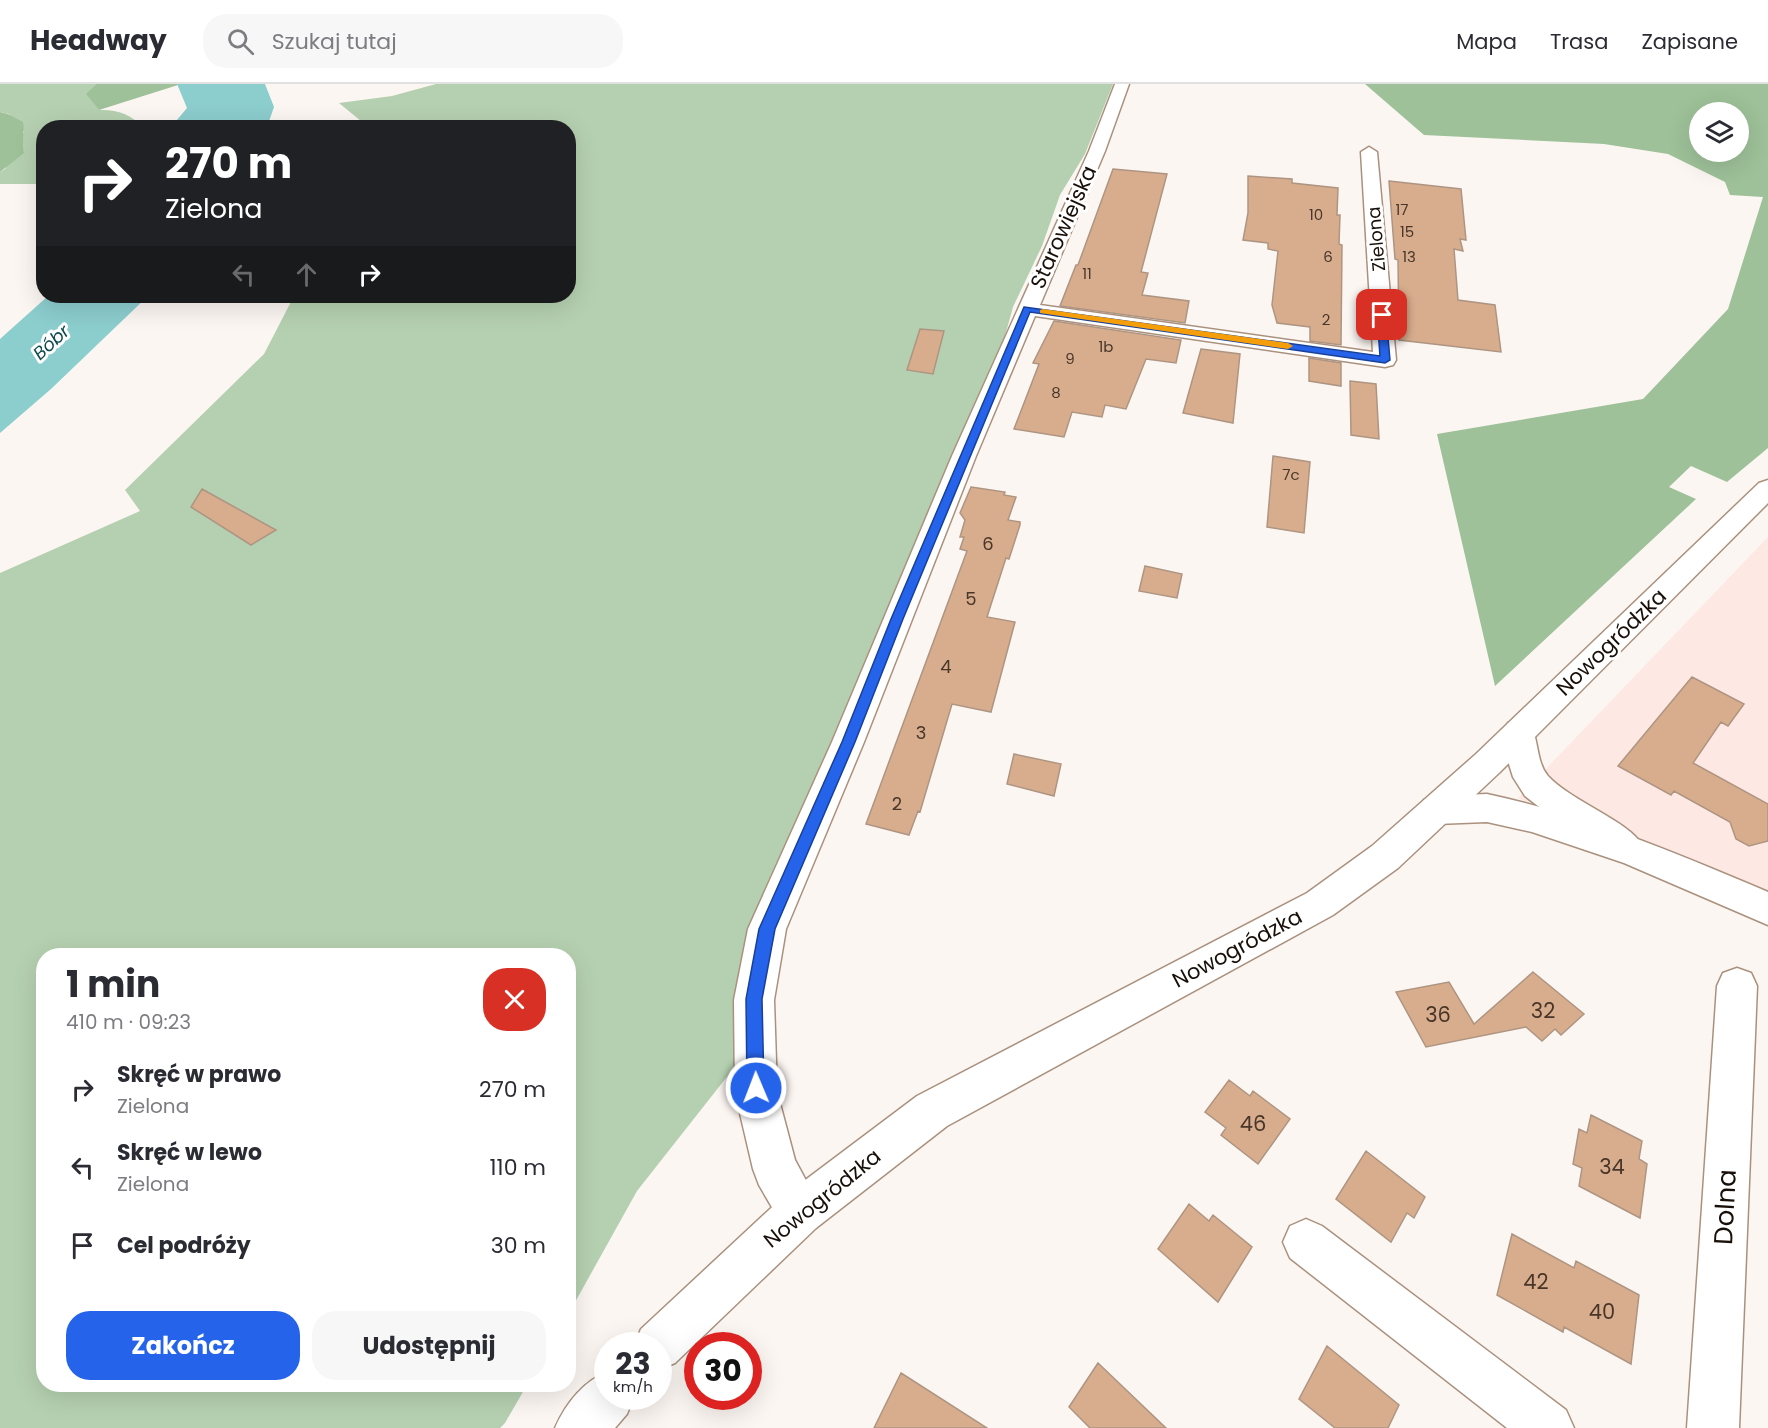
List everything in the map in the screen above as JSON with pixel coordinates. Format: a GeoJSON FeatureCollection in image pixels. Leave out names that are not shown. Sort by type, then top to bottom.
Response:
{"type":"FeatureCollection","features":[{"type":"Feature","properties":{"kind":"street","name":"Starowiejska"},"geometry":{"type":"LineString","coordinates":[[800,1212],[775,1169],[756,1092],[754,999],[767,929],[848,742],[1027,309],[1097,150],[1122,84]]}},
{"type":"Feature","properties":{"kind":"street","name":"Zielona"},"geometry":{"type":"LineString","coordinates":[[1027,309],[1385,360],[1369,152]]}},
{"type":"Feature","properties":{"kind":"street","name":"Nowogródzka"},"geometry":{"type":"LineString","coordinates":[[672,1333],[800,1212],[932,1111],[1320,904],[1385,857],[1519,732],[1768,488]]}},
{"type":"Feature","properties":{"kind":"street"},"geometry":{"type":"LineString","coordinates":[[1519,732],[1525,763],[1537,786],[1563,806],[1635,852]]}},
{"type":"Feature","properties":{"kind":"street"},"geometry":{"type":"LineString","coordinates":[[1436,810],[1487,808],[1532,818],[1635,852],[1768,909]]}},
{"type":"Feature","properties":{"kind":"street","name":"Dolna"},"geometry":{"type":"LineString","coordinates":[[1713,1428],[1737,986]]}},
{"type":"Feature","properties":{"kind":"street"},"geometry":{"type":"LineString","coordinates":[[1306,1242],[1548,1428]]}},
{"type":"Feature","properties":{"kind":"street"},"geometry":{"type":"LineString","coordinates":[[581,1428],[597,1410]]}},
{"type":"Feature","properties":{"kind":"shaded area"},"geometry":{"type":"Polygon","coordinates":[[[1768,537],[1768,926],[1518,798],[1768,537]]]}},
{"type":"Feature","properties":{"kind":"green space"},"geometry":{"type":"Polygon","coordinates":[[[0,84],[96,84],[87,94],[99,110],[123,113],[135,120],[36,120],[36,184],[0,184],[0,172],[5,169],[24,132],[9,114],[0,112],[0,84]]]}},
{"type":"Feature","properties":{"kind":"green space"},"geometry":{"type":"Polygon","coordinates":[[[96,84],[178,85],[99,110],[86,94],[96,84]]]}},
{"type":"Feature","properties":{"kind":"green space"},"geometry":{"type":"Polygon","coordinates":[[[436,84],[1113,84],[1085,154],[1060,195],[1042,246],[1013,307],[964,486],[759,990],[752,1063],[726,1078],[637,1191],[576,1300],[576,948],[36,948],[36,1392],[523,1392],[505,1423],[500,1428],[0,1428],[0,573],[140,511],[125,490],[264,354],[290,303],[576,303],[576,120],[360,120],[339,103],[392,96],[436,84]]]}},
{"type":"Feature","properties":{"kind":"green space"},"geometry":{"type":"Polygon","coordinates":[[[1365,84],[1768,84],[1768,448],[1727,482],[1691,466],[1669,487],[1696,499],[1495,686],[1437,434],[1643,399],[1728,309],[1763,197],[1730,195],[1725,182],[1668,154],[1604,144],[1424,135],[1365,84]]]}},
{"type":"Feature","properties":{"kind":"green space"},"geometry":{"type":"Polygon","coordinates":[[[0,112],[23,122],[24,153],[0,172],[0,112]]]}},
{"type":"Feature","properties":{"kind":"water"},"geometry":{"type":"Polygon","coordinates":[[[177,84],[265,84],[274,107],[269,120],[177,120],[187,108],[177,84]]]}},
{"type":"Feature","properties":{"kind":"water","name":"Bóbr"},"geometry":{"type":"Polygon","coordinates":[[[40,303],[141,303],[51,389],[0,433],[0,339],[40,303]]]}},
{"type":"Feature","properties":{"kind":"building"},"geometry":{"type":"Polygon","coordinates":[[[1113,169],[1167,174],[1141,272],[1148,273],[1142,295],[1189,301],[1185,323],[1060,306],[1076,265],[1078,265],[1113,169]]]}},
{"type":"Feature","properties":{"kind":"building"},"geometry":{"type":"Polygon","coordinates":[[[1248,176],[1292,179],[1292,183],[1338,188],[1339,244],[1342,245],[1341,345],[1310,341],[1310,327],[1277,323],[1272,305],[1278,251],[1268,249],[1268,243],[1243,240],[1248,213],[1248,176]]]}},
{"type":"Feature","properties":{"kind":"building"},"geometry":{"type":"Polygon","coordinates":[[[1389,181],[1461,189],[1466,240],[1460,239],[1463,251],[1454,249],[1458,300],[1495,305],[1501,352],[1399,340],[1398,260],[1395,259],[1389,181]]]}},
{"type":"Feature","properties":{"kind":"building"},"geometry":{"type":"Polygon","coordinates":[[[1054,321],[1181,340],[1176,363],[1146,359],[1126,409],[1105,405],[1102,417],[1072,412],[1064,437],[1014,429],[1039,364],[1033,363],[1054,321]]]}},
{"type":"Feature","properties":{"kind":"building"},"geometry":{"type":"Polygon","coordinates":[[[920,329],[944,331],[933,374],[907,370],[920,329]]]}},
{"type":"Feature","properties":{"kind":"building"},"geometry":{"type":"Polygon","coordinates":[[[1201,349],[1240,354],[1233,423],[1183,413],[1201,349]]]}},
{"type":"Feature","properties":{"kind":"building"},"geometry":{"type":"Polygon","coordinates":[[[1309,358],[1341,363],[1341,386],[1309,381],[1309,358]]]}},
{"type":"Feature","properties":{"kind":"building"},"geometry":{"type":"Polygon","coordinates":[[[1350,381],[1376,384],[1379,439],[1351,435],[1350,381]]]}},
{"type":"Feature","properties":{"kind":"building"},"geometry":{"type":"Polygon","coordinates":[[[1273,456],[1310,462],[1304,533],[1267,527],[1273,456]]]}},
{"type":"Feature","properties":{"kind":"building"},"geometry":{"type":"Polygon","coordinates":[[[971,487],[1005,492],[1004,495],[1016,497],[1008,520],[1020,522],[1020,525],[1009,559],[1006,558],[987,617],[1015,622],[991,712],[952,704],[920,812],[918,811],[909,835],[866,824],[967,551],[960,549],[964,537],[960,537],[965,520],[960,513],[971,487]]]}},
{"type":"Feature","properties":{"kind":"building"},"geometry":{"type":"Polygon","coordinates":[[[202,489],[276,530],[251,545],[191,507],[202,489]]]}},
{"type":"Feature","properties":{"kind":"building"},"geometry":{"type":"Polygon","coordinates":[[[1145,566],[1182,574],[1177,598],[1139,591],[1145,566]]]}},
{"type":"Feature","properties":{"kind":"building"},"geometry":{"type":"Polygon","coordinates":[[[1692,677],[1744,704],[1728,726],[1721,722],[1693,763],[1768,804],[1768,841],[1749,846],[1736,839],[1730,822],[1674,791],[1671,795],[1618,766],[1692,677]]]}},
{"type":"Feature","properties":{"kind":"building"},"geometry":{"type":"Polygon","coordinates":[[[1014,754],[1061,764],[1054,796],[1007,784],[1014,754]]]}},
{"type":"Feature","properties":{"kind":"building"},"geometry":{"type":"Polygon","coordinates":[[[1533,972],[1584,1014],[1561,1035],[1555,1029],[1542,1041],[1526,1027],[1426,1047],[1396,992],[1449,982],[1474,1024],[1533,972]]]}},
{"type":"Feature","properties":{"kind":"building"},"geometry":{"type":"Polygon","coordinates":[[[1229,1080],[1250,1096],[1253,1091],[1290,1119],[1258,1164],[1221,1135],[1226,1128],[1205,1112],[1229,1080]]]}},
{"type":"Feature","properties":{"kind":"building"},"geometry":{"type":"Polygon","coordinates":[[[1591,1115],[1642,1141],[1639,1159],[1647,1164],[1640,1218],[1579,1186],[1582,1168],[1573,1164],[1579,1129],[1587,1133],[1591,1115]]]}},
{"type":"Feature","properties":{"kind":"building"},"geometry":{"type":"Polygon","coordinates":[[[1366,1151],[1425,1197],[1414,1218],[1407,1213],[1391,1242],[1336,1199],[1366,1151]]]}},
{"type":"Feature","properties":{"kind":"building"},"geometry":{"type":"Polygon","coordinates":[[[1189,1204],[1209,1221],[1213,1215],[1252,1247],[1218,1302],[1158,1249],[1189,1204]]]}},
{"type":"Feature","properties":{"kind":"building"},"geometry":{"type":"Polygon","coordinates":[[[1512,1234],[1574,1268],[1576,1261],[1639,1295],[1631,1364],[1564,1327],[1563,1332],[1497,1295],[1512,1234]]]}},
{"type":"Feature","properties":{"kind":"building"},"geometry":{"type":"Polygon","coordinates":[[[1327,1346],[1399,1405],[1388,1428],[1335,1428],[1299,1399],[1327,1346]]]}},
{"type":"Feature","properties":{"kind":"building"},"geometry":{"type":"Polygon","coordinates":[[[1098,1363],[1166,1428],[1090,1428],[1069,1407],[1098,1363]]]}},
{"type":"Feature","properties":{"kind":"building"},"geometry":{"type":"Polygon","coordinates":[[[901,1373],[987,1428],[874,1428],[901,1373]]]}},
{"type":"Feature","properties":{"kind":"slow traffic"},"geometry":{"type":"LineString","coordinates":[[1043,311],[1288,346]]}},
{"type":"Feature","properties":{"kind":"route"},"geometry":{"type":"LineString","coordinates":[[756,1088],[754,999],[767,929],[848,742],[1027,309],[1385,360],[1382,315]]}}]}
